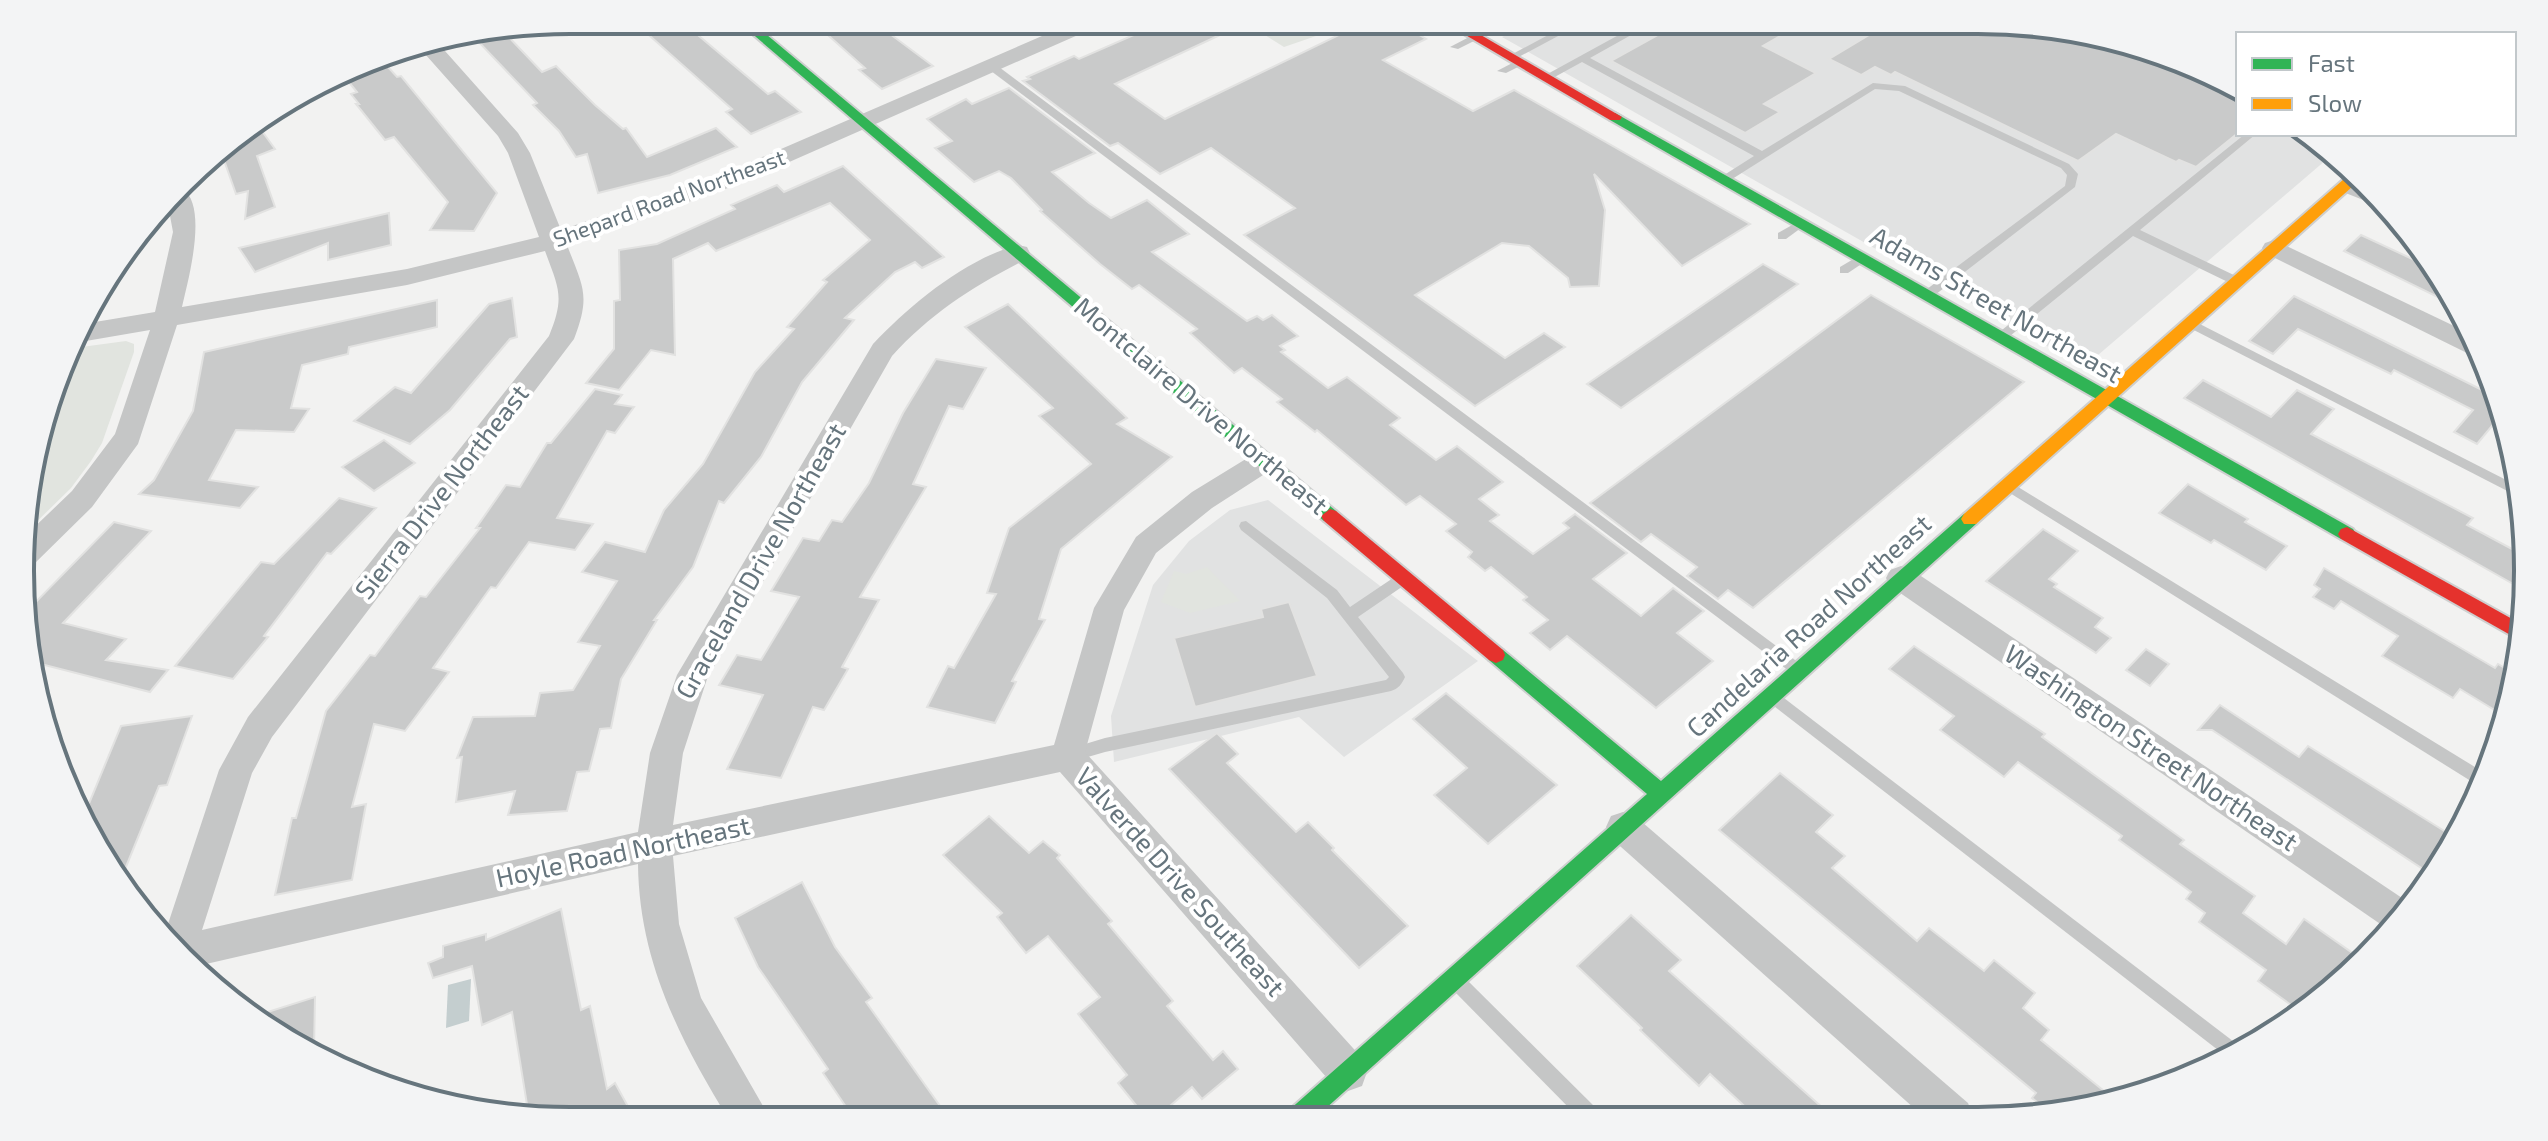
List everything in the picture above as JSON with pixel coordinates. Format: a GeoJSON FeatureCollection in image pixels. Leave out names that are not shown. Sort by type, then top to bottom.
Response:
{"type":"FeatureCollection","features":[{"type":"Feature","properties":{"kind":"street","name":"Montclaire Drive Northeast"},"geometry":{"type":"LineString","coordinates":[[758,34],[1660,793]]}},
{"type":"Feature","properties":{"kind":"street","name":"Shepard Road Northeast"},"geometry":{"type":"LineString","coordinates":[[90,331],[407,277],[555,241],[731,179],[1064,34]]}},
{"type":"Feature","properties":{"kind":"street","name":"Adams Street Northeast"},"geometry":{"type":"LineString","coordinates":[[1470,34],[1511,63],[1547,77],[2511,627]]}},
{"type":"Feature","properties":{"kind":"street","name":"Sierra Drive Northeast"},"geometry":{"type":"LineString","coordinates":[[183,941],[236,770],[260,727],[561,339],[572,311],[572,290],[519,153],[507,133],[434,52]]}},
{"type":"Feature","properties":{"kind":"street","name":"Candelaria Road Northeast"},"geometry":{"type":"LineString","coordinates":[[1309,1107],[2348,183]]}},
{"type":"Feature","properties":{"kind":"street"},"geometry":{"type":"LineString","coordinates":[[35,545],[82,499],[128,437],[167,317],[185,232],[179,204]]}},
{"type":"Feature","properties":{"kind":"street"},"geometry":{"type":"LineString","coordinates":[[2274,248],[2462,340]]}},
{"type":"Feature","properties":{"kind":"street","name":"Graceland Drive Northeast"},"geometry":{"type":"LineString","coordinates":[[744,1107],[684,1003],[661,929],[655,844],[663,766],[676,711],[693,675],[882,350],[912,316],[952,287],[1018,253]]}},
{"type":"Feature","properties":{"kind":"street","name":"Valverde Drive Southeast"},"geometry":{"type":"LineString","coordinates":[[1264,461],[1202,500],[1146,545],[1109,608],[1067,756],[1348,1072]]}},
{"type":"Feature","properties":{"kind":"street","name":"Washington Street Northeast"},"geometry":{"type":"LineString","coordinates":[[1901,578],[2392,911]]}},
{"type":"Feature","properties":{"kind":"street","name":"Hoyle Road Northeast"},"geometry":{"type":"LineString","coordinates":[[189,948],[1067,756]]}},
{"type":"Feature","properties":{"kind":"street"},"geometry":{"type":"LineString","coordinates":[[1623,827],[1943,1107]]}},
{"type":"Feature","properties":{"kind":"lane"},"geometry":{"type":"LineString","coordinates":[[1511,63],[1560,34]]}},
{"type":"Feature","properties":{"kind":"lane"},"geometry":{"type":"LineString","coordinates":[[1547,77],[1627,34]]}},
{"type":"Feature","properties":{"kind":"lane"},"geometry":{"type":"LineString","coordinates":[[1455,47],[1475,37]]}},
{"type":"Feature","properties":{"kind":"lane"},"geometry":{"type":"LineString","coordinates":[[1582,58],[1762,156]]}},
{"type":"Feature","properties":{"kind":"lane"},"geometry":{"type":"LineString","coordinates":[[991,66],[1798,670]]}},
{"type":"Feature","properties":{"kind":"lane"},"geometry":{"type":"LineString","coordinates":[[1725,179],[1873,86],[1885,84],[1901,88],[2065,166],[2073,174],[2070,187],[1927,295]]}},
{"type":"Feature","properties":{"kind":"lane"},"geometry":{"type":"LineString","coordinates":[[2001,337],[2249,136]]}},
{"type":"Feature","properties":{"kind":"lane"},"geometry":{"type":"LineString","coordinates":[[2342,188],[2362,197]]}},
{"type":"Feature","properties":{"kind":"lane"},"geometry":{"type":"LineString","coordinates":[[1782,236],[1801,223]]}},
{"type":"Feature","properties":{"kind":"lane"},"geometry":{"type":"LineString","coordinates":[[2132,231],[2236,281]]}},
{"type":"Feature","properties":{"kind":"lane"},"geometry":{"type":"LineString","coordinates":[[1844,270],[1862,258]]}},
{"type":"Feature","properties":{"kind":"lane"},"geometry":{"type":"LineString","coordinates":[[2189,323],[2507,486]]}},
{"type":"Feature","properties":{"kind":"lane"},"geometry":{"type":"LineString","coordinates":[[2006,484],[2473,775]]}},
{"type":"Feature","properties":{"kind":"lane"},"geometry":{"type":"LineString","coordinates":[[1067,756],[1105,745],[1391,685],[1398,677],[1332,594],[1246,526]]}},
{"type":"Feature","properties":{"kind":"lane"},"geometry":{"type":"LineString","coordinates":[[1348,616],[1405,578]]}},
{"type":"Feature","properties":{"kind":"lane"},"geometry":{"type":"LineString","coordinates":[[1770,695],[2227,1046]]}},
{"type":"Feature","properties":{"kind":"lane"},"geometry":{"type":"LineString","coordinates":[[1453,978],[1581,1107]]}},
{"type":"Feature","properties":{"kind":"shaded area"},"geometry":{"type":"Polygon","coordinates":[[[1263,34],[1316,36],[1284,47],[1263,34]]]}},
{"type":"Feature","properties":{"kind":"shaded area"},"geometry":{"type":"Polygon","coordinates":[[[1508,34],[1978,34],[2082,44],[2150,62],[2215,89],[2236,101],[2236,136],[2292,136],[2324,161],[2084,367],[1502,37],[1508,34]]]}},
{"type":"Feature","properties":{"kind":"shaded area"},"geometry":{"type":"Polygon","coordinates":[[[126,341],[134,344],[134,352],[102,443],[71,488],[37,522],[52,432],[83,347],[126,341]]]}},
{"type":"Feature","properties":{"kind":"shaded area"},"geometry":{"type":"Polygon","coordinates":[[[1268,500],[1478,661],[1344,757],[1299,717],[1114,762],[1111,716],[1153,585],[1189,541],[1230,510],[1268,500]]]}},
{"type":"Feature","properties":{"kind":"shaded area"},"geometry":{"type":"Polygon","coordinates":[[[1207,567],[1240,601],[1190,613],[1161,602],[1174,571],[1186,574],[1207,567]]]}},
{"type":"Feature","properties":{"kind":"shaded area"},"geometry":{"type":"Polygon","coordinates":[[[471,979],[469,1021],[446,1028],[448,985],[471,979]]]}},
{"type":"Feature","properties":{"kind":"building"},"geometry":{"type":"Polygon","coordinates":[[[648,34],[697,34],[768,94],[775,91],[801,112],[751,134],[726,112],[732,109],[648,34]]]}},
{"type":"Feature","properties":{"kind":"building"},"geometry":{"type":"Polygon","coordinates":[[[827,34],[890,34],[933,66],[882,89],[859,70],[865,68],[827,34]]]}},
{"type":"Feature","properties":{"kind":"building"},"geometry":{"type":"Polygon","coordinates":[[[1136,34],[1222,34],[1115,84],[1165,119],[1341,34],[1418,34],[1426,39],[1383,60],[1473,111],[1514,90],[1750,224],[1682,266],[1594,174],[1605,210],[1599,286],[1570,287],[1568,278],[1529,246],[1502,243],[1415,295],[1505,358],[1544,333],[1565,347],[1475,406],[1244,235],[1295,208],[1211,148],[1160,174],[1118,143],[1110,146],[1023,81],[1074,56],[1079,59],[1136,34]]]}},
{"type":"Feature","properties":{"kind":"building"},"geometry":{"type":"Polygon","coordinates":[[[1660,34],[1784,34],[1763,46],[1816,73],[1764,104],[1780,112],[1745,133],[1611,61],[1660,34]]]}},
{"type":"Feature","properties":{"kind":"building"},"geometry":{"type":"Polygon","coordinates":[[[1871,34],[2013,35],[2082,44],[2150,62],[2236,101],[2236,135],[2196,167],[2179,160],[2176,162],[2116,134],[2078,161],[1895,72],[1891,75],[1875,67],[1861,75],[1829,59],[1871,34]]]}},
{"type":"Feature","properties":{"kind":"building"},"geometry":{"type":"Polygon","coordinates":[[[510,38],[542,72],[556,66],[595,105],[623,129],[626,128],[647,157],[716,128],[737,147],[670,175],[598,193],[587,154],[576,157],[559,131],[533,105],[537,103],[479,42],[510,38]]]}},
{"type":"Feature","properties":{"kind":"building"},"geometry":{"type":"Polygon","coordinates":[[[387,66],[397,77],[401,76],[497,193],[474,231],[430,230],[448,202],[394,137],[385,140],[356,104],[359,104],[351,94],[357,92],[349,82],[387,66]]]}},
{"type":"Feature","properties":{"kind":"building"},"geometry":{"type":"Polygon","coordinates":[[[1009,88],[1095,153],[1052,172],[1089,203],[1111,218],[1147,200],[1189,234],[1152,252],[1247,321],[1257,316],[1263,320],[1272,315],[1298,336],[1280,346],[1285,350],[1281,352],[1328,388],[1347,377],[1400,418],[1390,425],[1436,460],[1457,446],[1503,482],[1479,499],[1499,515],[1490,521],[1533,554],[1569,528],[1563,523],[1575,514],[1627,553],[1593,579],[1641,616],[1673,588],[1704,611],[1677,633],[1713,661],[1656,708],[1567,636],[1550,650],[1530,633],[1548,620],[1523,600],[1527,597],[1491,567],[1485,571],[1468,557],[1472,552],[1446,531],[1456,524],[1420,496],[1406,505],[1317,430],[1315,432],[1277,402],[1282,399],[1242,368],[1234,373],[1190,333],[1197,329],[1139,285],[1132,289],[1100,264],[1040,211],[1011,178],[999,171],[974,182],[935,148],[952,141],[927,119],[966,99],[972,104],[1009,88]]]}},
{"type":"Feature","properties":{"kind":"building"},"geometry":{"type":"Polygon","coordinates":[[[262,131],[275,149],[257,156],[275,207],[245,219],[248,191],[236,194],[225,163],[262,131]]]}},
{"type":"Feature","properties":{"kind":"building"},"geometry":{"type":"Polygon","coordinates":[[[843,166],[944,257],[922,268],[915,262],[895,272],[845,318],[854,320],[802,382],[761,457],[724,503],[719,501],[693,567],[654,620],[657,620],[621,679],[611,728],[600,729],[589,771],[577,772],[567,811],[508,815],[515,791],[456,802],[462,757],[457,758],[473,717],[535,716],[540,693],[573,690],[600,646],[578,642],[617,581],[582,572],[605,542],[645,552],[664,510],[703,464],[755,372],[794,329],[787,327],[827,282],[823,280],[870,240],[830,203],[716,251],[708,243],[673,259],[675,355],[651,350],[619,390],[586,383],[614,349],[614,301],[620,300],[619,250],[657,244],[735,209],[731,205],[777,185],[784,192],[843,166]]]}},
{"type":"Feature","properties":{"kind":"building"},"geometry":{"type":"Polygon","coordinates":[[[389,213],[391,245],[328,260],[328,243],[255,272],[239,248],[389,213]]]}},
{"type":"Feature","properties":{"kind":"building"},"geometry":{"type":"Polygon","coordinates":[[[2361,235],[2415,260],[2440,298],[2344,251],[2361,235]]]}},
{"type":"Feature","properties":{"kind":"building"},"geometry":{"type":"Polygon","coordinates":[[[1763,264],[1798,284],[1621,408],[1587,384],[1763,264]]]}},
{"type":"Feature","properties":{"kind":"building"},"geometry":{"type":"Polygon","coordinates":[[[1871,295],[2024,382],[1753,608],[1728,590],[1718,599],[1687,576],[1697,567],[1651,534],[1641,542],[1590,503],[1871,295]]]}},
{"type":"Feature","properties":{"kind":"building"},"geometry":{"type":"Polygon","coordinates":[[[2294,296],[2483,391],[2494,424],[2477,444],[2454,432],[2473,410],[2394,370],[2391,374],[2298,329],[2273,354],[2249,341],[2294,296]]]}},
{"type":"Feature","properties":{"kind":"building"},"geometry":{"type":"Polygon","coordinates":[[[512,298],[517,337],[510,339],[450,410],[410,444],[354,421],[395,387],[411,393],[489,304],[512,298]]]}},
{"type":"Feature","properties":{"kind":"building"},"geometry":{"type":"Polygon","coordinates":[[[437,300],[437,327],[349,347],[348,354],[302,365],[291,408],[309,409],[294,432],[236,430],[209,480],[258,487],[240,508],[139,494],[154,480],[193,411],[204,352],[437,300]]]}},
{"type":"Feature","properties":{"kind":"building"},"geometry":{"type":"Polygon","coordinates":[[[1008,304],[1127,418],[1117,424],[1172,457],[1061,549],[1039,619],[1045,620],[1012,681],[1016,682],[995,723],[927,707],[948,666],[954,668],[996,594],[987,593],[1009,528],[1091,464],[1039,416],[1053,408],[965,327],[1008,304]]]}},
{"type":"Feature","properties":{"kind":"building"},"geometry":{"type":"Polygon","coordinates":[[[936,359],[986,368],[963,409],[949,406],[913,484],[926,487],[860,597],[879,600],[842,667],[848,669],[824,710],[813,707],[781,778],[727,769],[763,695],[719,685],[737,655],[761,660],[799,597],[771,591],[803,538],[819,541],[832,520],[842,522],[869,483],[903,413],[936,359]]]}},
{"type":"Feature","properties":{"kind":"building"},"geometry":{"type":"Polygon","coordinates":[[[2203,380],[2271,417],[2297,390],[2334,409],[2311,434],[2473,518],[2467,525],[2513,550],[2514,584],[2184,398],[2203,380]]]}},
{"type":"Feature","properties":{"kind":"building"},"geometry":{"type":"Polygon","coordinates":[[[595,389],[622,395],[615,404],[634,407],[615,433],[607,431],[557,518],[593,524],[575,550],[529,542],[496,588],[491,587],[433,668],[449,672],[405,731],[374,724],[352,807],[366,804],[352,880],[275,895],[292,818],[296,818],[326,711],[370,655],[375,656],[420,596],[426,597],[480,528],[476,528],[506,485],[520,487],[547,443],[551,443],[595,389]]]}},
{"type":"Feature","properties":{"kind":"building"},"geometry":{"type":"Polygon","coordinates":[[[384,440],[415,463],[374,491],[342,467],[384,440]]]}},
{"type":"Feature","properties":{"kind":"building"},"geometry":{"type":"Polygon","coordinates":[[[2188,484],[2287,546],[2266,570],[2159,513],[2188,484]]]}},
{"type":"Feature","properties":{"kind":"building"},"geometry":{"type":"Polygon","coordinates":[[[339,498],[376,508],[331,554],[327,553],[264,636],[268,637],[233,679],[175,666],[261,562],[274,564],[339,498]]]}},
{"type":"Feature","properties":{"kind":"building"},"geometry":{"type":"Polygon","coordinates":[[[114,522],[151,531],[63,623],[126,639],[106,660],[168,670],[150,692],[42,664],[35,603],[114,522]]]}},
{"type":"Feature","properties":{"kind":"building"},"geometry":{"type":"Polygon","coordinates":[[[2043,529],[2078,551],[2049,579],[2057,584],[2054,587],[2103,618],[2095,627],[2111,638],[2096,653],[1986,581],[2043,529]]]}},
{"type":"Feature","properties":{"kind":"building"},"geometry":{"type":"Polygon","coordinates":[[[2324,568],[2495,668],[2498,664],[2505,668],[2496,711],[2460,689],[2453,698],[2382,656],[2398,636],[2341,601],[2334,609],[2313,597],[2320,589],[2314,585],[2324,568]]]}},
{"type":"Feature","properties":{"kind":"building"},"geometry":{"type":"Polygon","coordinates":[[[1289,602],[1317,676],[1195,707],[1174,638],[1263,617],[1261,609],[1289,602]]]}},
{"type":"Feature","properties":{"kind":"building"},"geometry":{"type":"Polygon","coordinates":[[[1914,646],[2045,734],[2042,737],[2184,840],[2180,844],[2255,896],[2243,913],[2286,944],[2304,919],[2353,954],[2292,1005],[2258,981],[2266,970],[2199,922],[2205,913],[2186,899],[2191,892],[2119,840],[2122,836],[2018,762],[2004,777],[1940,730],[1954,716],[1889,669],[1914,646]]]}},
{"type":"Feature","properties":{"kind":"building"},"geometry":{"type":"Polygon","coordinates":[[[2146,649],[2169,664],[2150,686],[2126,670],[2146,649]]]}},
{"type":"Feature","properties":{"kind":"building"},"geometry":{"type":"Polygon","coordinates":[[[1446,693],[1557,785],[1488,844],[1434,795],[1467,768],[1413,719],[1446,693]]]}},
{"type":"Feature","properties":{"kind":"building"},"geometry":{"type":"Polygon","coordinates":[[[2220,705],[2299,757],[2308,746],[2446,832],[2424,869],[2212,730],[2198,730],[2220,705]]]}},
{"type":"Feature","properties":{"kind":"building"},"geometry":{"type":"Polygon","coordinates":[[[192,716],[167,785],[159,786],[125,870],[88,806],[121,726],[192,716]]]}},
{"type":"Feature","properties":{"kind":"building"},"geometry":{"type":"Polygon","coordinates":[[[1217,733],[1238,754],[1227,763],[1296,832],[1308,822],[1408,926],[1359,968],[1169,769],[1217,733]]]}},
{"type":"Feature","properties":{"kind":"building"},"geometry":{"type":"Polygon","coordinates":[[[1780,773],[1833,815],[1816,832],[1845,856],[1832,868],[1917,941],[1929,928],[1984,971],[1994,960],[2035,993],[2023,1008],[2049,1030],[2041,1040],[2105,1092],[2038,1103],[2032,1098],[2036,1093],[1719,830],[1780,773]]]}},
{"type":"Feature","properties":{"kind":"building"},"geometry":{"type":"Polygon","coordinates":[[[989,816],[1029,853],[1043,841],[1060,855],[1057,858],[1112,921],[1108,924],[1173,1001],[1167,1006],[1213,1060],[1223,1051],[1238,1069],[1202,1099],[1192,1087],[1169,1107],[1137,1107],[1118,1083],[1127,1075],[1078,1014],[1100,997],[1048,936],[1026,953],[997,917],[1002,913],[943,855],[989,816]]]}},
{"type":"Feature","properties":{"kind":"building"},"geometry":{"type":"Polygon","coordinates":[[[802,882],[835,947],[872,998],[866,1002],[941,1107],[846,1107],[823,1073],[828,1069],[758,967],[735,918],[802,882]]]}},
{"type":"Feature","properties":{"kind":"building"},"geometry":{"type":"Polygon","coordinates":[[[561,909],[581,1010],[590,1006],[607,1089],[615,1083],[628,1107],[527,1105],[512,1012],[482,1025],[472,966],[433,978],[428,963],[443,957],[443,946],[486,934],[486,940],[561,909]]]}},
{"type":"Feature","properties":{"kind":"building"},"geometry":{"type":"Polygon","coordinates":[[[1631,915],[1681,960],[1669,971],[1822,1107],[1745,1107],[1710,1074],[1699,1086],[1577,966],[1631,915]]]}},
{"type":"Feature","properties":{"kind":"building"},"geometry":{"type":"Polygon","coordinates":[[[315,997],[314,1042],[272,1017],[266,1012],[315,997]]]}},
{"type":"Feature","properties":{"kind":"traffic: fast"},"geometry":{"type":"LineString","coordinates":[[759,34],[1330,516]]}},
{"type":"Feature","properties":{"kind":"traffic: fast"},"geometry":{"type":"LineString","coordinates":[[1615,117],[2347,534]]}},
{"type":"Feature","properties":{"kind":"traffic: fast"},"geometry":{"type":"LineString","coordinates":[[1309,1107],[1970,519]]}},
{"type":"Feature","properties":{"kind":"traffic: fast"},"geometry":{"type":"LineString","coordinates":[[1496,655],[1660,793]]}},
{"type":"Feature","properties":{"kind":"traffic: slow"},"geometry":{"type":"LineString","coordinates":[[1970,519],[2348,183]]}},
{"type":"Feature","properties":{"kind":"traffic: jam"},"geometry":{"type":"LineString","coordinates":[[1470,34],[1615,117]]}},
{"type":"Feature","properties":{"kind":"traffic: jam"},"geometry":{"type":"LineString","coordinates":[[1330,516],[1496,655]]}},
{"type":"Feature","properties":{"kind":"traffic: jam"},"geometry":{"type":"LineString","coordinates":[[2347,534],[2511,627]]}}]}
